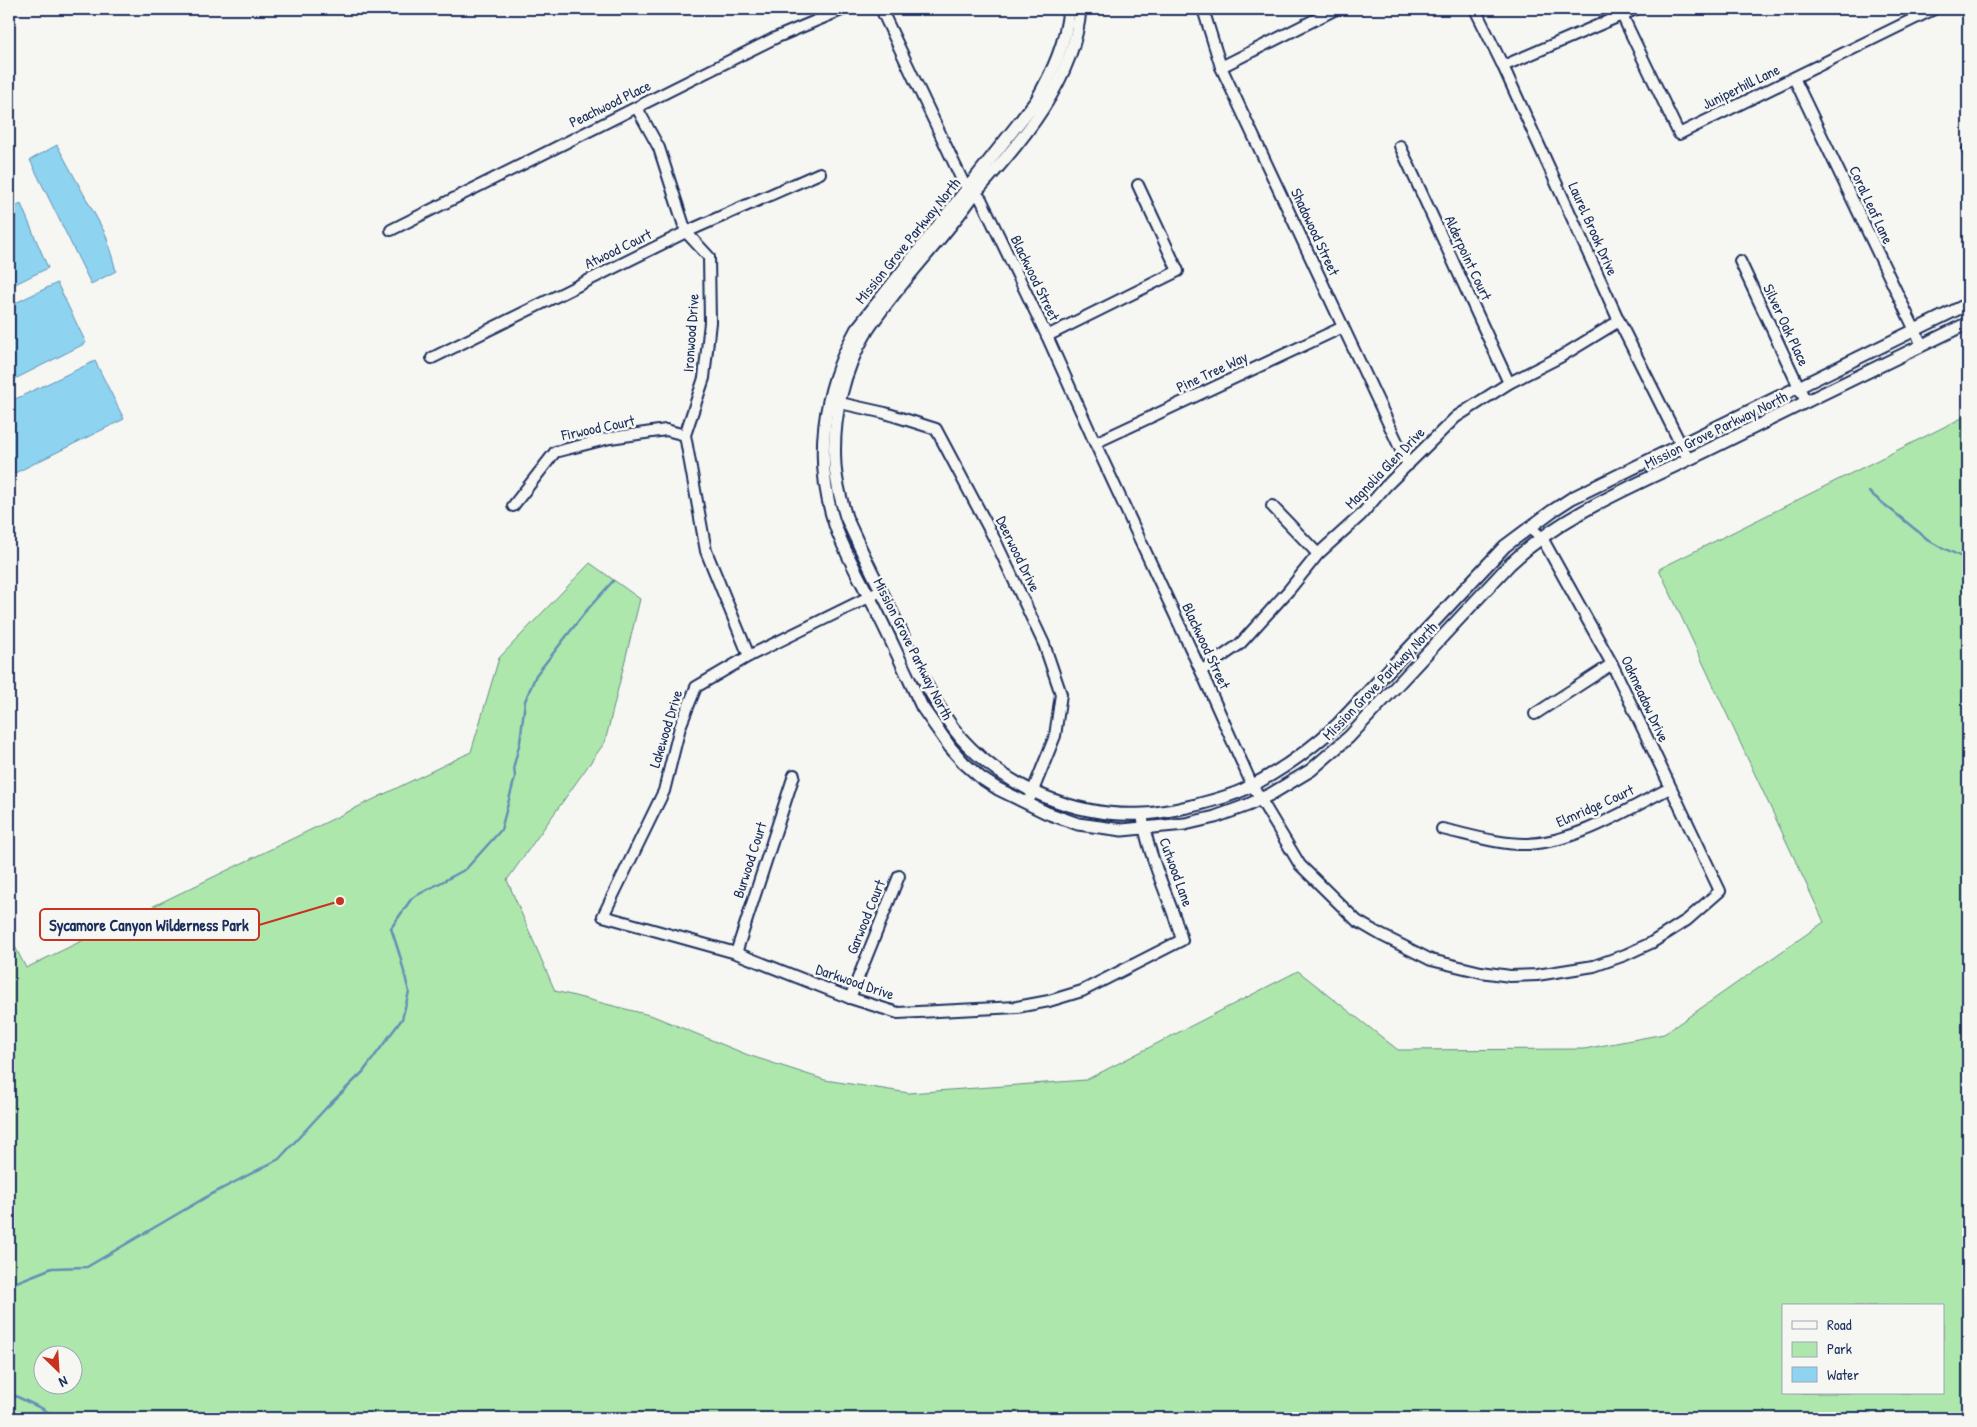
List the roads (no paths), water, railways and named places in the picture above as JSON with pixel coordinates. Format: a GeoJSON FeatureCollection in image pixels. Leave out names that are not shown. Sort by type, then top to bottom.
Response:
{"type":"FeatureCollection","features":[{"type":"Feature","properties":{"kind":"street","name":"Peachwood Place"},"geometry":{"type":"LineString","coordinates":[[391,230],[775,38],[844,9]]}},
{"type":"Feature","properties":{"kind":"street","name":"Blackwood Street"},"geometry":{"type":"LineString","coordinates":[[882,9],[963,182],[980,200],[1047,336],[1202,671],[1252,785],[1300,865],[1358,920],[1381,935],[1424,957],[1481,972],[1510,976],[1537,975],[1602,964],[1625,955],[1658,939],[1687,920],[1720,891]]}},
{"type":"Feature","properties":{"kind":"street","name":"Mission Grove Parkway North"},"geometry":{"type":"LineString","coordinates":[[972,191],[1049,79],[1065,37],[1069,9]]}},
{"type":"Feature","properties":{"kind":"street","name":"Mission Grove Parkway North"},"geometry":{"type":"LineString","coordinates":[[1080,9],[1078,31],[1061,78],[1030,125],[972,191],[856,330],[837,371],[834,402],[835,467],[846,517],[928,689],[960,736],[989,765],[1049,798],[1080,808],[1109,813],[1142,814],[1182,808],[1211,801],[1252,785],[1295,760],[1338,724],[1504,546],[1531,528],[1552,510],[1572,498],[1968,304]]}},
{"type":"Feature","properties":{"kind":"street","name":"Shadowood Street"},"geometry":{"type":"LineString","coordinates":[[1203,9],[1221,67],[1408,465]]}},
{"type":"Feature","properties":{"kind":"street"},"geometry":{"type":"LineString","coordinates":[[1221,67],[1336,9]]}},
{"type":"Feature","properties":{"kind":"street","name":"Laurel Brook Drive"},"geometry":{"type":"LineString","coordinates":[[1475,9],[1503,66],[1619,321],[1688,459]]}},
{"type":"Feature","properties":{"kind":"street"},"geometry":{"type":"LineString","coordinates":[[1503,66],[1636,9]]}},
{"type":"Feature","properties":{"kind":"street"},"geometry":{"type":"LineString","coordinates":[[1908,9],[1913,19]]}},
{"type":"Feature","properties":{"kind":"street","name":"Juniperhill Lane"},"geometry":{"type":"LineString","coordinates":[[1622,16],[1679,134],[1934,9]]}},
{"type":"Feature","properties":{"kind":"street","name":"Coral Leaf Lane"},"geometry":{"type":"LineString","coordinates":[[1794,78],[1922,345]]}},
{"type":"Feature","properties":{"kind":"street","name":"Ironwood Drive"},"geometry":{"type":"LineString","coordinates":[[637,108],[659,148],[686,232],[709,257],[710,322],[704,378],[685,435],[706,550],[748,656]]}},
{"type":"Feature","properties":{"kind":"street","name":"Alderpoint Court"},"geometry":{"type":"LineString","coordinates":[[1400,146],[1509,383]]}},
{"type":"Feature","properties":{"kind":"street","name":"Atwood Court"},"geometry":{"type":"LineString","coordinates":[[432,358],[686,232],[820,173]]}},
{"type":"Feature","properties":{"kind":"street"},"geometry":{"type":"LineString","coordinates":[[1047,336],[1178,271],[1138,184]]}},
{"type":"Feature","properties":{"kind":"street","name":"Silver Oak Place"},"geometry":{"type":"LineString","coordinates":[[1740,261],[1806,402]]}},
{"type":"Feature","properties":{"kind":"street","name":"Magnolia Glen Drive"},"geometry":{"type":"LineString","coordinates":[[1202,671],[1240,644],[1289,590],[1318,554],[1360,515],[1456,418],[1509,383],[1560,357],[1619,321]]}},
{"type":"Feature","properties":{"kind":"street","name":"Mission Grove Parkway North"},"geometry":{"type":"LineString","coordinates":[[834,402],[823,439],[825,486],[835,526],[922,707],[934,727],[964,763],[998,789],[1060,819],[1078,824],[1122,830],[1185,824],[1236,810],[1311,770],[1349,738],[1528,547],[1584,511],[1968,323]]}},
{"type":"Feature","properties":{"kind":"street","name":"Pine Tree Way"},"geometry":{"type":"LineString","coordinates":[[1095,443],[1343,327]]}},
{"type":"Feature","properties":{"kind":"street","name":"Deerwood Drive"},"geometry":{"type":"LineString","coordinates":[[834,402],[885,413],[936,429],[995,540],[1044,644],[1061,694],[1055,736],[1034,791],[1027,803]]}},
{"type":"Feature","properties":{"kind":"street","name":"Firwood Court"},"geometry":{"type":"LineString","coordinates":[[513,506],[555,452],[610,438],[666,430],[685,435]]}},
{"type":"Feature","properties":{"kind":"street"},"geometry":{"type":"LineString","coordinates":[[1272,506],[1318,554]]}},
{"type":"Feature","properties":{"kind":"street","name":"Oakmeadow Drive"},"geometry":{"type":"LineString","coordinates":[[1531,528],[1542,538],[1612,664],[1720,891]]}},
{"type":"Feature","properties":{"kind":"street","name":"Lakewood Drive"},"geometry":{"type":"LineString","coordinates":[[603,916],[664,790],[680,727],[696,687],[748,656],[881,591]]}},
{"type":"Feature","properties":{"kind":"street"},"geometry":{"type":"LineString","coordinates":[[1535,714],[1612,664]]}},
{"type":"Feature","properties":{"kind":"street","name":"Burwood Court"},"geometry":{"type":"LineString","coordinates":[[736,953],[794,775]]}},
{"type":"Feature","properties":{"kind":"street","name":"Elmridge Court"},"geometry":{"type":"LineString","coordinates":[[1442,829],[1503,842],[1528,844],[1556,840],[1584,831],[1670,788]]}},
{"type":"Feature","properties":{"kind":"street","name":"Cutwood Lane"},"geometry":{"type":"LineString","coordinates":[[1142,814],[1144,828],[1162,886],[1175,913],[1182,940]]}},
{"type":"Feature","properties":{"kind":"street","name":"Garwood Court"},"geometry":{"type":"LineString","coordinates":[[850,998],[899,876]]}},
{"type":"Feature","properties":{"kind":"street","name":"Darkwood Drive"},"geometry":{"type":"LineString","coordinates":[[603,916],[736,953],[850,998],[898,1013],[1017,1007],[1049,1001],[1082,991],[1182,940]]}},
{"type":"Feature","properties":{"kind":"water"},"geometry":{"type":"Polygon","coordinates":[[[57,145],[106,235],[116,271],[91,284],[30,160],[57,145]]]}},
{"type":"Feature","properties":{"kind":"water"},"geometry":{"type":"Polygon","coordinates":[[[21,204],[48,268],[9,287],[9,210],[21,204]]]}},
{"type":"Feature","properties":{"kind":"water"},"geometry":{"type":"Polygon","coordinates":[[[57,283],[86,343],[9,382],[9,306],[57,283]]]}},
{"type":"Feature","properties":{"kind":"water"},"geometry":{"type":"Polygon","coordinates":[[[95,361],[124,419],[9,476],[9,402],[95,361]]]}},
{"type":"Feature","properties":{"kind":"waterway"},"geometry":{"type":"LineString","coordinates":[[1869,492],[1931,542],[1968,560]]}},
{"type":"Feature","properties":{"kind":"waterway"},"geometry":{"type":"LineString","coordinates":[[9,1285],[52,1268],[87,1267],[208,1196],[279,1159],[326,1108],[363,1072],[402,1019],[409,992],[391,928],[412,898],[466,869],[501,830],[515,777],[514,765],[520,742],[525,701],[536,675],[587,610],[613,581]]}},
{"type":"Feature","properties":{"kind":"waterway"},"geometry":{"type":"LineString","coordinates":[[9,1393],[43,1409],[57,1418]]}},
{"type":"Feature","properties":{"kind":"place","name":"Sycamore Canyon Wilderness Park"},"geometry":{"type":"Point","coordinates":[340,901]}}]}
